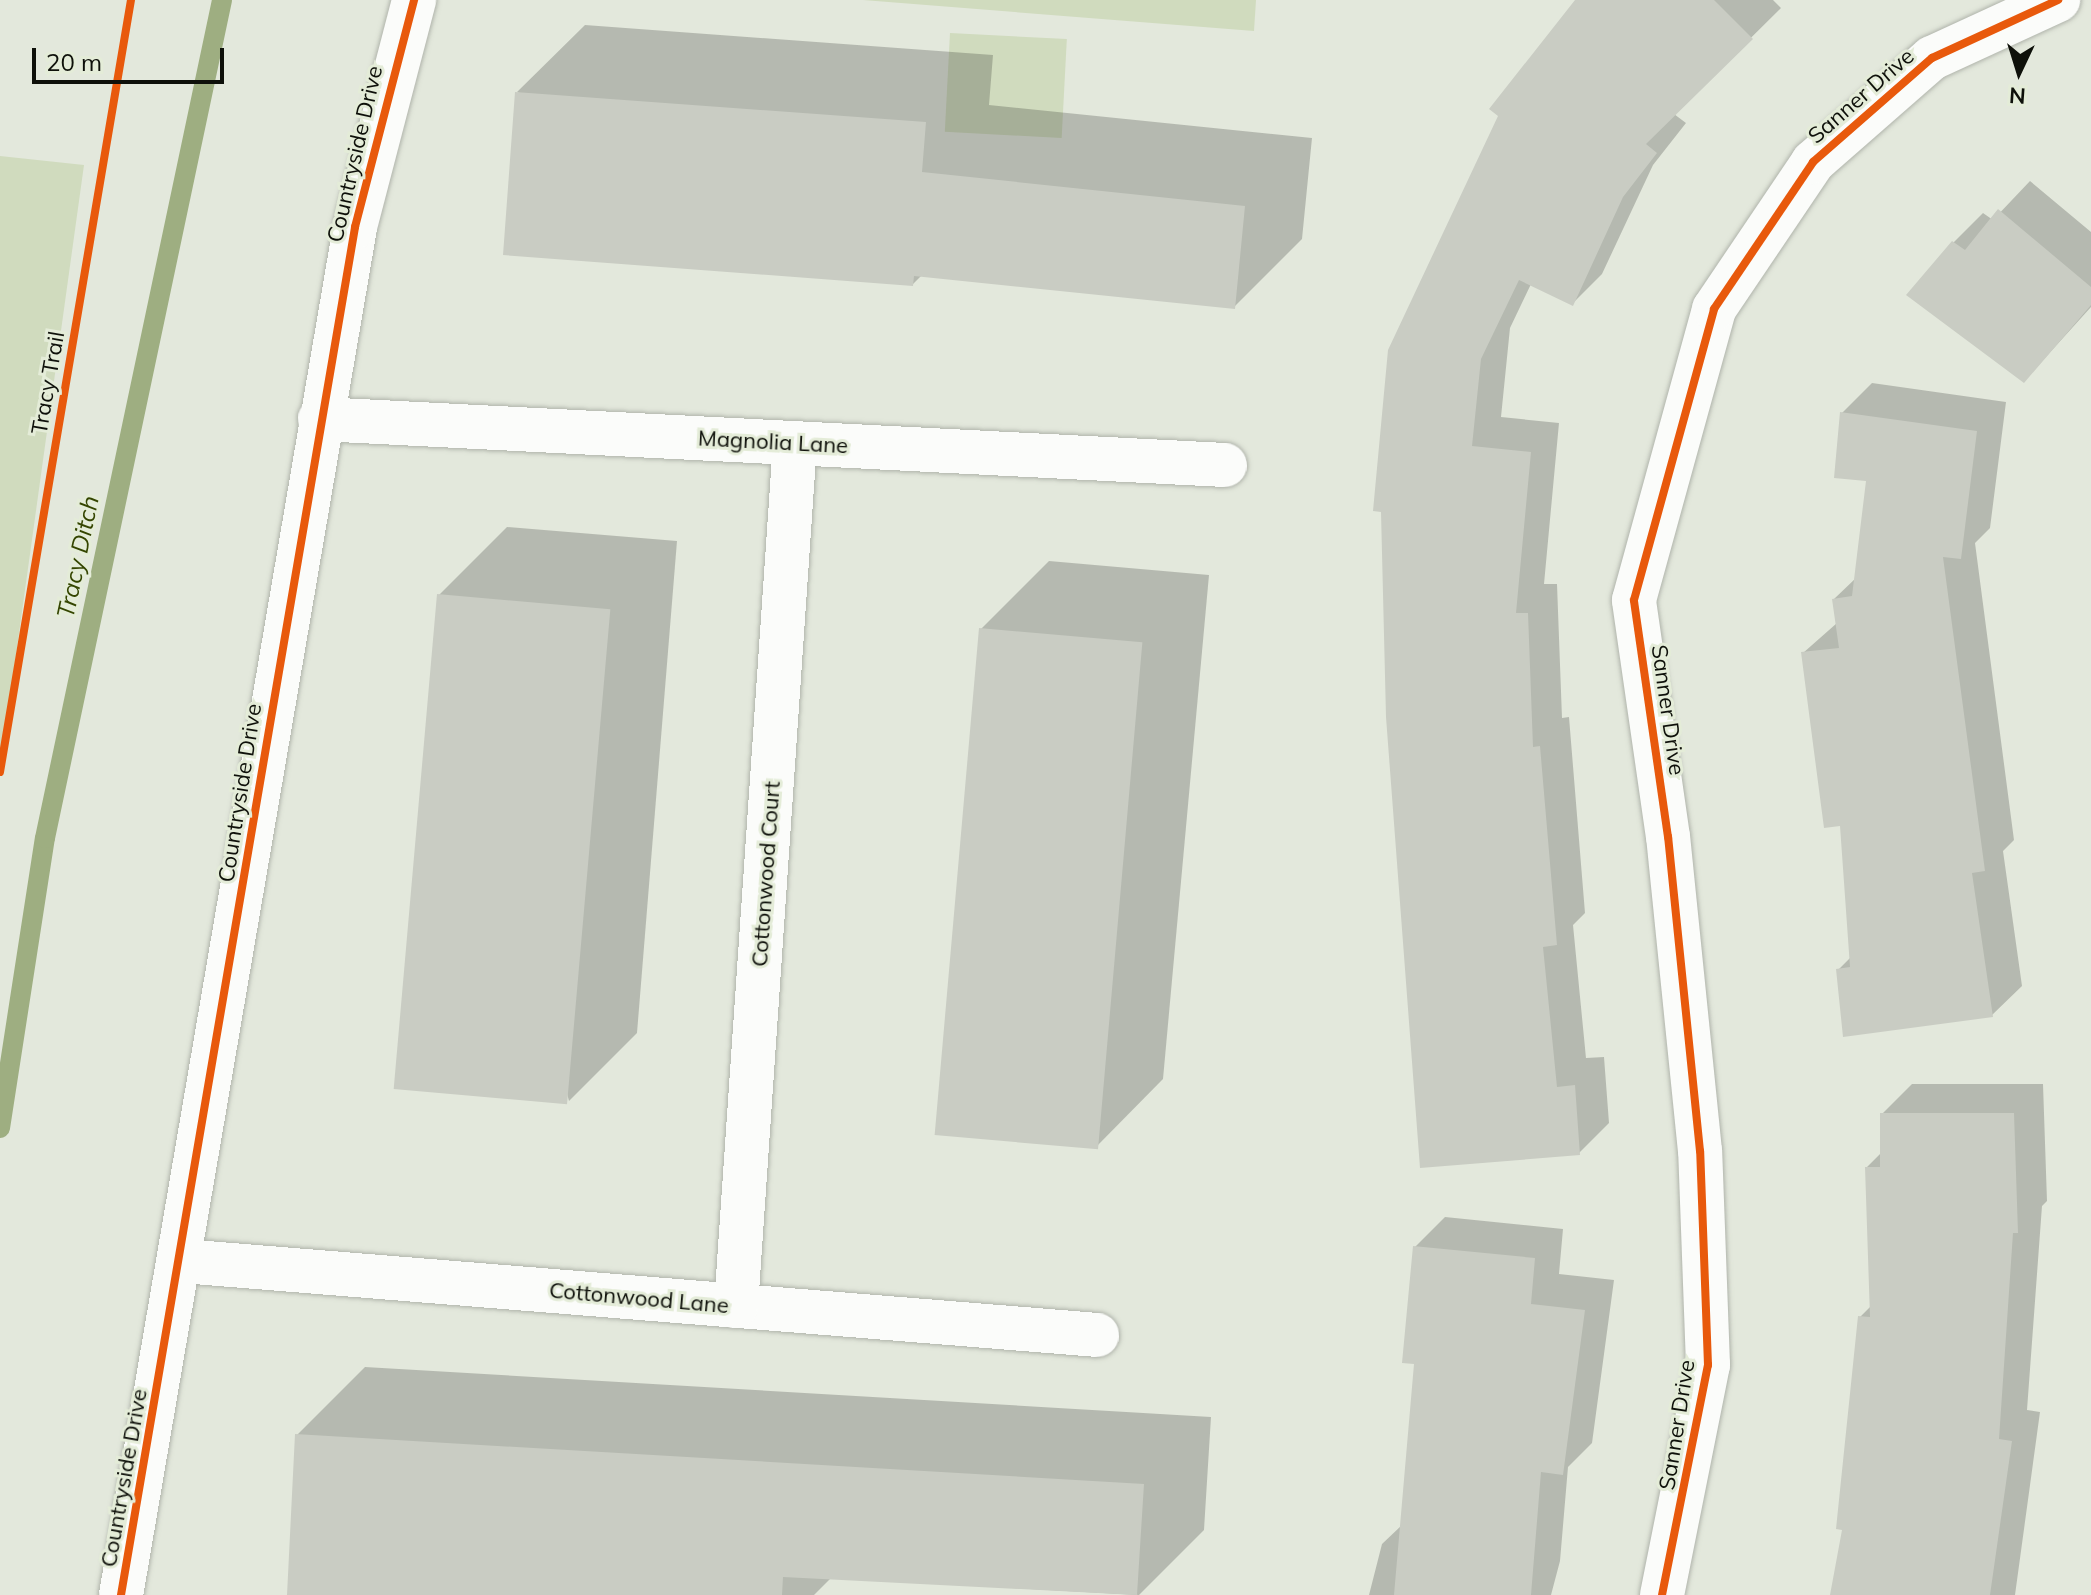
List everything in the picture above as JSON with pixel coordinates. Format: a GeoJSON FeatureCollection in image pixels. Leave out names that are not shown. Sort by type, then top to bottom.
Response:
{"type":"FeatureCollection","features":[{"type":"Feature","properties":{"kind":"street","name":"Countryside Drive"},"geometry":{"type":"LineString","coordinates":[[121,1595],[182,1261],[320,419],[355,227],[414,0]]}},
{"type":"Feature","properties":{"kind":"street","name":"Sanner Drive"},"geometry":{"type":"LineString","coordinates":[[1662,1595],[1708,1365],[1700,1151],[1668,837],[1634,600],[1714,309],[1813,162],[1932,58],[2058,0]]}},
{"type":"Feature","properties":{"kind":"street","name":"Magnolia Lane"},"geometry":{"type":"LineString","coordinates":[[320,419],[1225,465]]}},
{"type":"Feature","properties":{"kind":"street","name":"Cottonwood Court"},"geometry":{"type":"LineString","coordinates":[[736,1306],[795,443]]}},
{"type":"Feature","properties":{"kind":"street","name":"Cottonwood Lane"},"geometry":{"type":"LineString","coordinates":[[182,1261],[1097,1335]]}},
{"type":"Feature","properties":{"kind":"green space"},"geometry":{"type":"Polygon","coordinates":[[[863,0],[1256,0],[1254,31],[863,0]]]}},
{"type":"Feature","properties":{"kind":"green space"},"geometry":{"type":"Polygon","coordinates":[[[950,33],[1067,39],[1062,138],[945,132],[950,33]]]}},
{"type":"Feature","properties":{"kind":"green space"},"geometry":{"type":"Polygon","coordinates":[[[0,156],[84,165],[0,770],[0,156]]]}},
{"type":"Feature","properties":{"kind":"building"},"geometry":{"type":"Polygon","coordinates":[[[1575,0],[1714,0],[1753,39],[1646,144],[1657,153],[1623,197],[1573,306],[1519,280],[1481,359],[1472,446],[1531,452],[1516,613],[1528,613],[1533,747],[1540,746],[1557,945],[1543,947],[1557,1087],[1575,1085],[1580,1155],[1420,1168],[1386,717],[1381,512],[1373,511],[1388,350],[1498,116],[1489,109],[1575,0]]]}},
{"type":"Feature","properties":{"kind":"building"},"geometry":{"type":"Polygon","coordinates":[[[515,92],[926,122],[922,172],[1245,206],[1235,309],[914,276],[913,286],[503,255],[515,92]]]}},
{"type":"Feature","properties":{"kind":"building"},"geometry":{"type":"Polygon","coordinates":[[[1998,209],[2091,287],[2091,305],[2024,383],[1906,295],[1952,241],[1965,250],[1998,209]]]}},
{"type":"Feature","properties":{"kind":"building"},"geometry":{"type":"Polygon","coordinates":[[[1840,412],[1977,431],[1961,559],[1943,557],[1985,871],[1972,873],[1993,1017],[1843,1037],[1836,969],[1850,967],[1840,826],[1824,828],[1801,652],[1839,648],[1832,599],[1852,596],[1866,481],[1834,478],[1840,412]]]}},
{"type":"Feature","properties":{"kind":"building"},"geometry":{"type":"Polygon","coordinates":[[[437,594],[610,609],[567,1104],[394,1089],[437,594]]]}},
{"type":"Feature","properties":{"kind":"building"},"geometry":{"type":"Polygon","coordinates":[[[979,628],[1142,642],[1098,1149],[935,1135],[979,628]]]}},
{"type":"Feature","properties":{"kind":"building"},"geometry":{"type":"Polygon","coordinates":[[[1880,1113],[2014,1113],[2018,1233],[2013,1233],[1999,1439],[2012,1441],[1990,1595],[1830,1595],[1842,1530],[1836,1529],[1858,1316],[1870,1317],[1865,1167],[1880,1167],[1880,1113]]]}},
{"type":"Feature","properties":{"kind":"building"},"geometry":{"type":"Polygon","coordinates":[[[1413,1246],[1535,1258],[1531,1304],[1585,1310],[1563,1475],[1541,1472],[1531,1595],[1394,1595],[1414,1364],[1402,1363],[1413,1246]]]}},
{"type":"Feature","properties":{"kind":"building"},"geometry":{"type":"Polygon","coordinates":[[[295,1434],[1144,1484],[1137,1595],[783,1577],[782,1595],[287,1595],[295,1434]]]}},
{"type":"Feature","properties":{"kind":"waterway","name":"Tracy Ditch"},"geometry":{"type":"LineString","coordinates":[[0,1128],[45,838],[222,0]]}},
{"type":"Feature","properties":{"kind":"cycle path","name":"Tracy Trail"},"geometry":{"type":"LineString","coordinates":[[0,772],[131,0]]}},
{"type":"Feature","properties":{"kind":"cycle path"},"geometry":{"type":"LineString","coordinates":[[121,1595],[355,227],[414,0]]}},
{"type":"Feature","properties":{"kind":"cycle path"},"geometry":{"type":"LineString","coordinates":[[1662,1595],[1708,1365],[1700,1151],[1668,837],[1634,600],[1714,309],[1813,162],[1932,58],[2058,0]]}}]}
